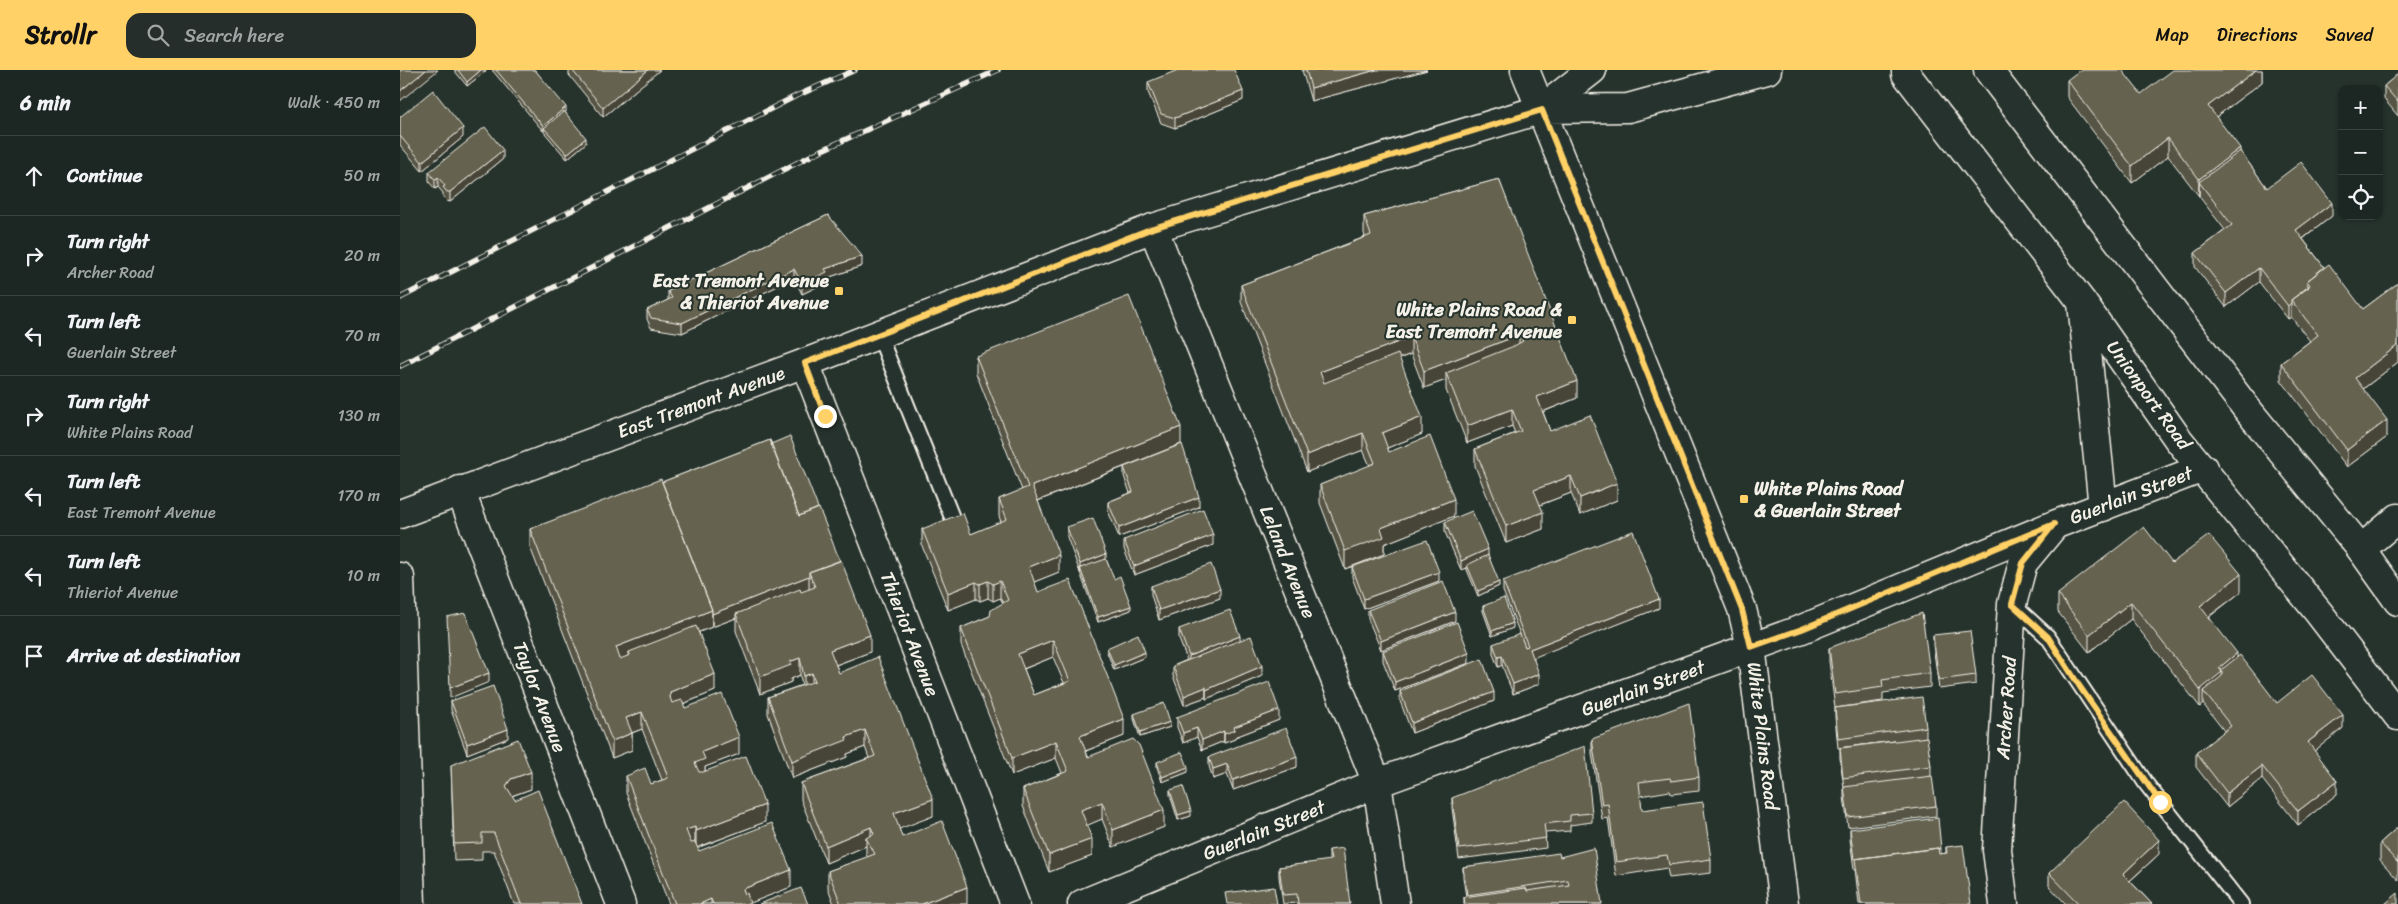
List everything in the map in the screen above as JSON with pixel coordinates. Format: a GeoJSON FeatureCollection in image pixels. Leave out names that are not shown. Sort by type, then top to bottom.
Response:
{"type":"FeatureCollection","features":[{"type":"Feature","properties":{"kind":"street","name":"White Plains Road"},"geometry":{"type":"LineString","coordinates":[[1525,70],[1742,610],[1751,647],[1784,904]]}},
{"type":"Feature","properties":{"kind":"street","name":"East Tremont Avenue"},"geometry":{"type":"LineString","coordinates":[[1542,110],[1592,70]]}},
{"type":"Feature","properties":{"kind":"street","name":"East Tremont Avenue"},"geometry":{"type":"LineString","coordinates":[[400,514],[879,335],[1153,228],[1542,110],[1628,108],[1767,70]]}},
{"type":"Feature","properties":{"kind":"street","name":"Unionport Road"},"geometry":{"type":"LineString","coordinates":[[1906,70],[1906,74],[2082,302],[2178,438],[2319,612],[2398,716]]}},
{"type":"Feature","properties":{"kind":"street"},"geometry":{"type":"LineString","coordinates":[[1988,70],[2268,436],[2361,549],[2398,601]]}},
{"type":"Feature","properties":{"kind":"street","name":"Leland Avenue"},"geometry":{"type":"LineString","coordinates":[[1153,228],[1377,784],[1395,904]]}},
{"type":"Feature","properties":{"kind":"street"},"geometry":{"type":"LineString","coordinates":[[2082,302],[2104,507]]}},
{"type":"Feature","properties":{"kind":"street","name":"Thieriot Avenue"},"geometry":{"type":"LineString","coordinates":[[805,363],[1014,904]]}},
{"type":"Feature","properties":{"kind":"street","name":"Guerlain Street"},"geometry":{"type":"LineString","coordinates":[[1082,904],[1377,784],[1811,625],[2054,524],[2104,507],[2203,468]]}},
{"type":"Feature","properties":{"kind":"street","name":"Taylor Avenue"},"geometry":{"type":"LineString","coordinates":[[460,490],[621,904]]}},
{"type":"Feature","properties":{"kind":"street"},"geometry":{"type":"LineString","coordinates":[[2361,549],[2398,518]]}},
{"type":"Feature","properties":{"kind":"street","name":"Archer Road"},"geometry":{"type":"LineString","coordinates":[[2004,904],[1997,850],[2012,604],[2023,563],[2054,524]]}},
{"type":"Feature","properties":{"kind":"street"},"geometry":{"type":"LineString","coordinates":[[400,576],[410,904]]}},
{"type":"Feature","properties":{"kind":"lane"},"geometry":{"type":"LineString","coordinates":[[879,335],[951,515]]}},
{"type":"Feature","properties":{"kind":"lane"},"geometry":{"type":"LineString","coordinates":[[2012,604],[2048,637],[2147,785],[2241,904]]}},
{"type":"Feature","properties":{"kind":"building"},"geometry":{"type":"Polygon","coordinates":[[[400,70],[426,70],[400,91],[400,70]]]}},
{"type":"Feature","properties":{"kind":"building"},"geometry":{"type":"Polygon","coordinates":[[[458,70],[481,70],[467,82],[458,70]]]}},
{"type":"Feature","properties":{"kind":"building"},"geometry":{"type":"Polygon","coordinates":[[[496,70],[535,70],[566,107],[543,126],[496,70]]]}},
{"type":"Feature","properties":{"kind":"building"},"geometry":{"type":"Polygon","coordinates":[[[572,70],[648,70],[603,108],[572,70]]]}},
{"type":"Feature","properties":{"kind":"building"},"geometry":{"type":"Polygon","coordinates":[[[1178,70],[1234,70],[1243,91],[1175,118],[1161,114],[1148,82],[1178,70]]]}},
{"type":"Feature","properties":{"kind":"building"},"geometry":{"type":"Polygon","coordinates":[[[1306,70],[1376,70],[1311,88],[1306,70]]]}},
{"type":"Feature","properties":{"kind":"building"},"geometry":{"type":"Polygon","coordinates":[[[2080,70],[2122,70],[2141,94],[2173,70],[2256,70],[2208,106],[2240,148],[2199,179],[2168,138],[2132,166],[2067,80],[2080,70]]]}},
{"type":"Feature","properties":{"kind":"building"},"geometry":{"type":"Polygon","coordinates":[[[2398,74],[2398,102],[2384,86],[2398,74]]]}},
{"type":"Feature","properties":{"kind":"building"},"geometry":{"type":"Polygon","coordinates":[[[433,90],[463,128],[422,162],[400,136],[400,117],[433,90]]]}},
{"type":"Feature","properties":{"kind":"building"},"geometry":{"type":"Polygon","coordinates":[[[564,111],[586,138],[567,154],[544,128],[564,111]]]}},
{"type":"Feature","properties":{"kind":"building"},"geometry":{"type":"Polygon","coordinates":[[[485,127],[503,150],[450,192],[447,192],[438,177],[435,180],[429,172],[485,127]]]}},
{"type":"Feature","properties":{"kind":"building"},"geometry":{"type":"Polygon","coordinates":[[[2240,151],[2267,188],[2301,162],[2332,203],[2296,230],[2324,267],[2307,281],[2309,287],[2291,300],[2288,306],[2259,268],[2226,293],[2195,253],[2232,225],[2199,182],[2240,151]]]}},
{"type":"Feature","properties":{"kind":"building"},"geometry":{"type":"Polygon","coordinates":[[[1499,179],[1577,381],[1537,397],[1550,431],[1590,415],[1617,483],[1580,498],[1571,476],[1534,490],[1543,512],[1506,526],[1475,449],[1521,431],[1512,409],[1467,426],[1446,373],[1523,341],[1519,335],[1424,371],[1411,337],[1320,372],[1324,383],[1398,354],[1422,417],[1382,433],[1389,452],[1430,436],[1454,499],[1381,528],[1384,537],[1345,551],[1320,485],[1375,463],[1363,433],[1307,455],[1241,285],[1371,235],[1364,216],[1499,179]]]}},
{"type":"Feature","properties":{"kind":"building"},"geometry":{"type":"Polygon","coordinates":[[[828,215],[862,256],[825,269],[827,272],[802,284],[794,269],[682,323],[651,318],[647,310],[672,298],[668,291],[828,215]]]}},
{"type":"Feature","properties":{"kind":"building"},"geometry":{"type":"Polygon","coordinates":[[[2329,264],[2363,309],[2398,283],[2398,345],[2355,378],[2387,420],[2347,450],[2281,363],[2318,335],[2291,300],[2310,285],[2307,281],[2329,264]]]}},
{"type":"Feature","properties":{"kind":"building"},"geometry":{"type":"Polygon","coordinates":[[[1129,296],[1181,427],[1032,486],[1059,555],[1029,567],[1038,592],[1070,580],[1124,719],[1080,736],[1088,757],[1133,739],[1139,745],[1164,810],[1113,830],[1102,802],[1081,810],[1092,839],[1049,855],[1023,789],[1068,771],[1056,741],[1012,758],[961,628],[990,616],[991,610],[1008,600],[1000,581],[993,584],[988,581],[980,584],[976,582],[948,593],[922,529],[963,513],[971,534],[1007,519],[999,499],[1028,487],[976,356],[1129,296]],[[1053,640],[1018,654],[1034,695],[1070,681],[1053,640]]]}},
{"type":"Feature","properties":{"kind":"building"},"geometry":{"type":"Polygon","coordinates":[[[790,436],[818,508],[799,516],[771,444],[790,436]]]}},
{"type":"Feature","properties":{"kind":"building"},"geometry":{"type":"Polygon","coordinates":[[[770,440],[799,516],[819,508],[840,561],[809,572],[809,576],[712,614],[662,482],[770,440]]]}},
{"type":"Feature","properties":{"kind":"building"},"geometry":{"type":"Polygon","coordinates":[[[1182,444],[1199,497],[1119,528],[1108,502],[1133,492],[1124,467],[1182,444]]]}},
{"type":"Feature","properties":{"kind":"building"},"geometry":{"type":"Polygon","coordinates":[[[661,479],[712,610],[616,647],[620,659],[630,655],[629,652],[696,626],[715,674],[670,692],[672,703],[682,700],[685,708],[722,694],[739,737],[702,752],[705,759],[695,763],[699,772],[703,772],[746,756],[765,805],[696,831],[695,827],[686,830],[691,843],[695,842],[699,851],[772,823],[791,870],[743,889],[745,894],[747,893],[750,904],[713,904],[711,899],[700,904],[675,904],[626,776],[645,768],[651,784],[668,778],[664,766],[642,712],[626,718],[632,733],[612,741],[530,529],[661,479]]]}},
{"type":"Feature","properties":{"kind":"building"},"geometry":{"type":"Polygon","coordinates":[[[1203,509],[1213,535],[1134,566],[1124,540],[1203,509]]]}},
{"type":"Feature","properties":{"kind":"building"},"geometry":{"type":"Polygon","coordinates":[[[1472,511],[1488,549],[1461,561],[1445,522],[1472,511]]]}},
{"type":"Feature","properties":{"kind":"building"},"geometry":{"type":"Polygon","coordinates":[[[1093,518],[1106,554],[1080,564],[1067,527],[1093,518]]]}},
{"type":"Feature","properties":{"kind":"building"},"geometry":{"type":"Polygon","coordinates":[[[2144,527],[2172,563],[2209,535],[2241,574],[2200,606],[2237,653],[2219,668],[2222,672],[2200,690],[2131,602],[2089,635],[2058,594],[2144,527]]]}},
{"type":"Feature","properties":{"kind":"building"},"geometry":{"type":"Polygon","coordinates":[[[1633,531],[1659,599],[1530,649],[1539,674],[1513,684],[1502,656],[1498,657],[1493,644],[1520,634],[1525,647],[1528,646],[1503,581],[1633,531]]]}},
{"type":"Feature","properties":{"kind":"building"},"geometry":{"type":"Polygon","coordinates":[[[1427,540],[1439,572],[1364,599],[1352,567],[1427,540]]]}},
{"type":"Feature","properties":{"kind":"building"},"geometry":{"type":"Polygon","coordinates":[[[1488,555],[1499,582],[1478,591],[1467,565],[1488,555]]]}},
{"type":"Feature","properties":{"kind":"building"},"geometry":{"type":"Polygon","coordinates":[[[1106,559],[1114,579],[1120,576],[1131,606],[1098,617],[1080,568],[1106,559]]]}},
{"type":"Feature","properties":{"kind":"building"},"geometry":{"type":"Polygon","coordinates":[[[841,560],[870,635],[830,650],[839,673],[878,657],[933,799],[894,813],[902,837],[942,821],[967,887],[922,904],[841,904],[828,871],[875,854],[866,838],[874,834],[871,827],[826,846],[801,783],[875,756],[865,730],[846,737],[847,740],[792,761],[768,697],[815,681],[812,673],[804,676],[800,658],[789,662],[791,665],[760,677],[736,614],[800,589],[801,592],[815,587],[809,572],[841,560]]]}},
{"type":"Feature","properties":{"kind":"building"},"geometry":{"type":"Polygon","coordinates":[[[1211,564],[1220,589],[1159,610],[1151,586],[1211,564]]]}},
{"type":"Feature","properties":{"kind":"building"},"geometry":{"type":"Polygon","coordinates":[[[1443,581],[1455,612],[1381,641],[1368,610],[1443,581]]]}},
{"type":"Feature","properties":{"kind":"building"},"geometry":{"type":"Polygon","coordinates":[[[1504,598],[1513,623],[1492,631],[1483,606],[1504,598]]]}},
{"type":"Feature","properties":{"kind":"building"},"geometry":{"type":"Polygon","coordinates":[[[1230,610],[1240,636],[1189,656],[1179,629],[1230,610]]]}},
{"type":"Feature","properties":{"kind":"building"},"geometry":{"type":"Polygon","coordinates":[[[465,613],[489,673],[450,688],[447,617],[465,613]]]}},
{"type":"Feature","properties":{"kind":"building"},"geometry":{"type":"Polygon","coordinates":[[[1922,613],[1930,673],[1882,680],[1883,687],[1835,694],[1829,648],[1922,613]]]}},
{"type":"Feature","properties":{"kind":"building"},"geometry":{"type":"Polygon","coordinates":[[[1457,622],[1469,653],[1395,682],[1383,651],[1457,622]]]}},
{"type":"Feature","properties":{"kind":"building"},"geometry":{"type":"Polygon","coordinates":[[[1970,631],[1976,675],[1939,680],[1933,635],[1970,631]]]}},
{"type":"Feature","properties":{"kind":"building"},"geometry":{"type":"Polygon","coordinates":[[[1138,634],[1145,652],[1114,665],[1107,648],[1138,634]]]}},
{"type":"Feature","properties":{"kind":"building"},"geometry":{"type":"Polygon","coordinates":[[[1251,636],[1262,666],[1206,690],[1206,687],[1184,696],[1173,666],[1251,636]]]}},
{"type":"Feature","properties":{"kind":"building"},"geometry":{"type":"Polygon","coordinates":[[[2240,655],[2277,703],[2312,675],[2343,715],[2308,742],[2337,781],[2298,811],[2262,766],[2227,793],[2196,753],[2231,726],[2203,691],[2222,676],[2221,670],[2240,655]]]}},
{"type":"Feature","properties":{"kind":"building"},"geometry":{"type":"Polygon","coordinates":[[[1482,659],[1494,692],[1412,723],[1400,691],[1482,659]]]}},
{"type":"Feature","properties":{"kind":"building"},"geometry":{"type":"Polygon","coordinates":[[[1269,682],[1279,710],[1234,727],[1235,730],[1224,734],[1224,731],[1202,740],[1197,728],[1183,733],[1177,717],[1269,682]]]}},
{"type":"Feature","properties":{"kind":"building"},"geometry":{"type":"Polygon","coordinates":[[[493,686],[508,729],[467,744],[451,701],[493,686]]]}},
{"type":"Feature","properties":{"kind":"building"},"geometry":{"type":"Polygon","coordinates":[[[1922,697],[1926,727],[1838,739],[1835,708],[1922,697]]]}},
{"type":"Feature","properties":{"kind":"building"},"geometry":{"type":"Polygon","coordinates":[[[1164,703],[1170,722],[1140,732],[1134,714],[1164,703]]]}},
{"type":"Feature","properties":{"kind":"building"},"geometry":{"type":"Polygon","coordinates":[[[1689,703],[1699,777],[1671,781],[1670,778],[1639,782],[1642,810],[1703,802],[1711,859],[1669,865],[1667,855],[1616,862],[1608,804],[1602,805],[1592,739],[1689,703]]]}},
{"type":"Feature","properties":{"kind":"building"},"geometry":{"type":"Polygon","coordinates":[[[1286,728],[1297,757],[1233,780],[1227,764],[1213,769],[1209,757],[1286,728]]]}},
{"type":"Feature","properties":{"kind":"building"},"geometry":{"type":"Polygon","coordinates":[[[1927,737],[1931,766],[1843,778],[1840,748],[1927,737]]]}},
{"type":"Feature","properties":{"kind":"building"},"geometry":{"type":"Polygon","coordinates":[[[518,739],[531,772],[511,779],[506,786],[515,800],[538,790],[582,904],[521,904],[494,833],[482,833],[482,843],[454,844],[451,765],[518,739]]]}},
{"type":"Feature","properties":{"kind":"building"},"geometry":{"type":"Polygon","coordinates":[[[1585,746],[1592,813],[1570,815],[1570,821],[1544,824],[1546,838],[1459,849],[1452,798],[1585,746]]]}},
{"type":"Feature","properties":{"kind":"building"},"geometry":{"type":"Polygon","coordinates":[[[1182,752],[1188,767],[1162,777],[1157,762],[1182,752]]]}},
{"type":"Feature","properties":{"kind":"building"},"geometry":{"type":"Polygon","coordinates":[[[1932,776],[1936,806],[1848,817],[1844,787],[1932,776]]]}},
{"type":"Feature","properties":{"kind":"building"},"geometry":{"type":"Polygon","coordinates":[[[1183,786],[1191,811],[1178,815],[1170,790],[1183,786]]]}},
{"type":"Feature","properties":{"kind":"building"},"geometry":{"type":"Polygon","coordinates":[[[2124,802],[2159,840],[2123,874],[2152,904],[2079,904],[2049,873],[2124,802]]]}},
{"type":"Feature","properties":{"kind":"building"},"geometry":{"type":"Polygon","coordinates":[[[1938,818],[1941,849],[1854,859],[1850,829],[1938,818]]]}},
{"type":"Feature","properties":{"kind":"building"},"geometry":{"type":"Polygon","coordinates":[[[2398,827],[2398,863],[2380,843],[2398,827]]]}},
{"type":"Feature","properties":{"kind":"building"},"geometry":{"type":"Polygon","coordinates":[[[1963,845],[1971,904],[1861,904],[1855,859],[1938,848],[1939,854],[1947,853],[1946,847],[1963,845]]]}},
{"type":"Feature","properties":{"kind":"building"},"geometry":{"type":"Polygon","coordinates":[[[1343,848],[1350,904],[1298,904],[1297,894],[1283,895],[1279,867],[1331,860],[1329,850],[1343,848]]]}},
{"type":"Feature","properties":{"kind":"building"},"geometry":{"type":"Polygon","coordinates":[[[1594,848],[1602,904],[1465,904],[1464,897],[1526,888],[1527,891],[1569,885],[1568,880],[1467,895],[1463,867],[1559,853],[1560,857],[1594,848]]]}},
{"type":"Feature","properties":{"kind":"building"},"geometry":{"type":"Polygon","coordinates":[[[1274,887],[1277,904],[1227,904],[1225,893],[1274,887]]]}},
{"type":"Feature","properties":{"kind":"building"},"geometry":{"type":"Polygon","coordinates":[[[801,888],[808,904],[759,904],[801,888]]]}},
{"type":"Feature","properties":{"kind":"building"},"geometry":{"type":"Polygon","coordinates":[[[2398,893],[2398,904],[2385,904],[2398,893]]]}},
{"type":"Feature","properties":{"kind":"railway"},"geometry":{"type":"LineString","coordinates":[[400,298],[794,97],[855,70]]}},
{"type":"Feature","properties":{"kind":"railway"},"geometry":{"type":"LineString","coordinates":[[400,366],[820,151],[998,70]]}},
{"type":"Feature","properties":{"kind":"place","name":"East Tremont Avenue & Thieriot Avenue"},"geometry":{"type":"Point","coordinates":[839,291]}},
{"type":"Feature","properties":{"kind":"place","name":"White Plains Road & East Tremont Avenue"},"geometry":{"type":"Point","coordinates":[1572,320]}},
{"type":"Feature","properties":{"kind":"place","name":"White Plains Road & Guerlain Street"},"geometry":{"type":"Point","coordinates":[1744,499]}},
{"type":"Feature","properties":{"kind":"route"},"geometry":{"type":"LineString","coordinates":[[825,416],[805,363],[1153,228],[1542,110],[1742,610],[1751,647],[1802,629],[2054,524],[2023,563],[2012,604],[2048,637],[2080,687],[2160,802]]}}]}
